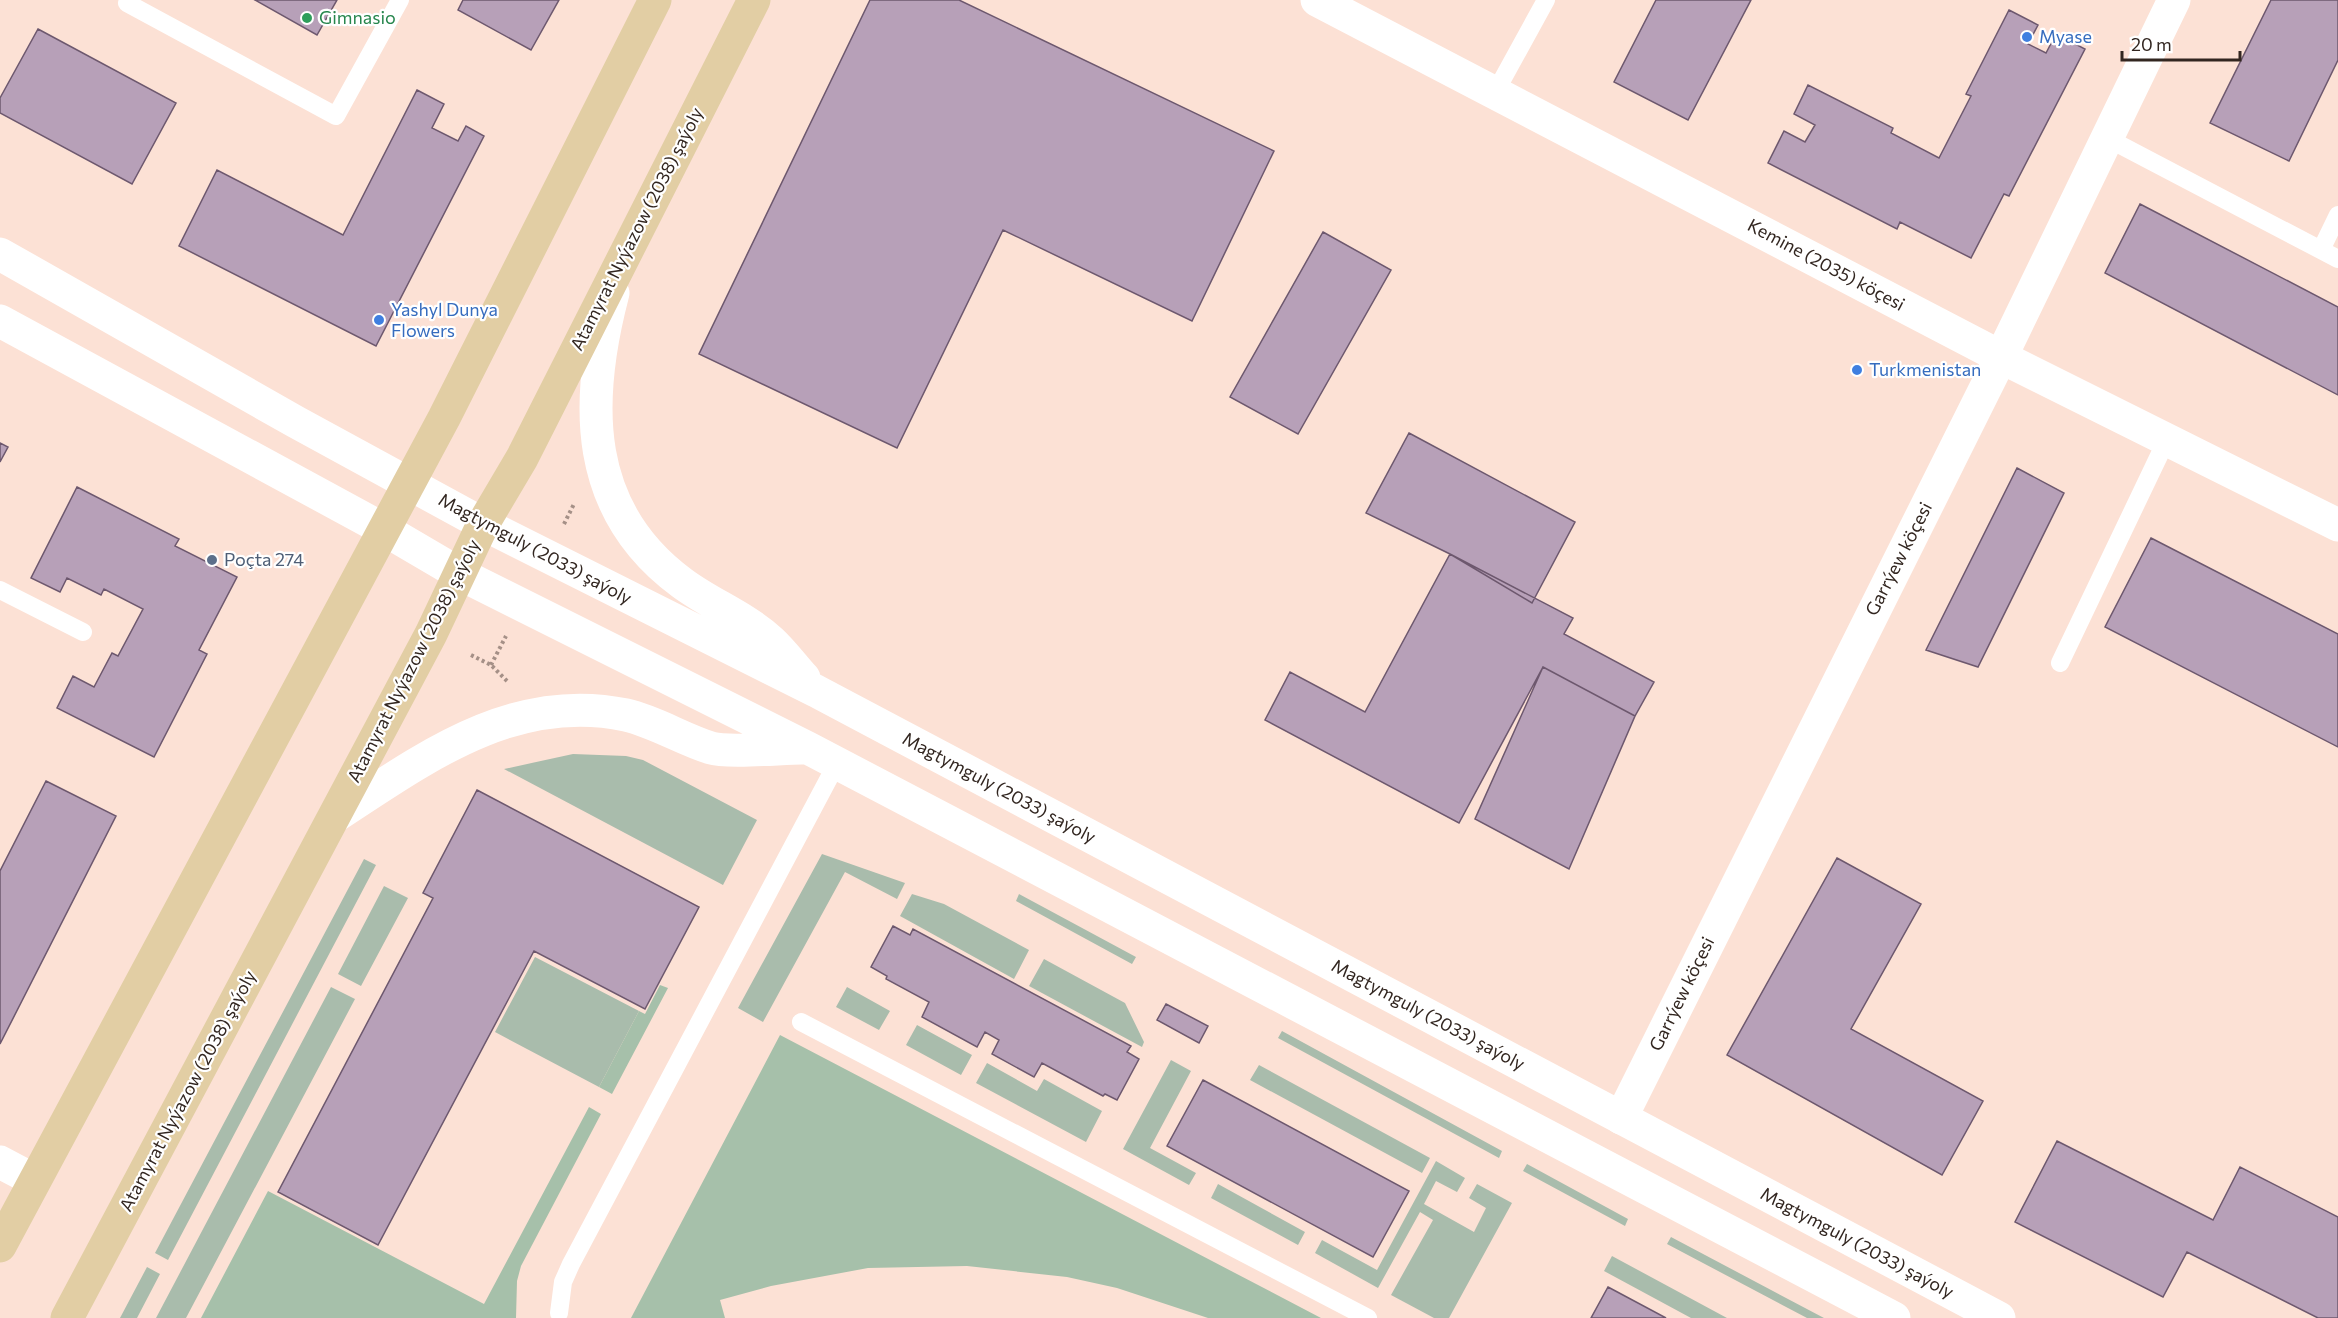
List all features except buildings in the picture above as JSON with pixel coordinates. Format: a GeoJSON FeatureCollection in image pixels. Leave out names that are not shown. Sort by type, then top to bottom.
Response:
{"type":"FeatureCollection","features":[{"type":"Feature","properties":{"kind":"main road"},"geometry":{"type":"LineString","coordinates":[[0,1246],[410,483],[655,0]]}},
{"type":"Feature","properties":{"kind":"main road","name":"Atamyrat Nyýazow (2038) şaýoly"},"geometry":{"type":"LineString","coordinates":[[67,1318],[334,817],[460,574],[483,524],[522,458],[754,0]]}},
{"type":"Feature","properties":{"kind":"main road","name":"Kemine (2035) köçesi"},"geometry":{"type":"LineString","coordinates":[[1317,0],[2001,357],[2338,525]]}},
{"type":"Feature","properties":{"kind":"main road","name":"Garrýew köçesi"},"geometry":{"type":"LineString","coordinates":[[1621,1118],[2001,357],[2174,0]]}},
{"type":"Feature","properties":{"kind":"main road","name":"Magtymguly (2033) şaýoly"},"geometry":{"type":"LineString","coordinates":[[0,254],[296,422],[483,524],[816,691],[1999,1318]]}},
{"type":"Feature","properties":{"kind":"main road"},"geometry":{"type":"LineString","coordinates":[[623,255],[602,334],[595,413],[599,454],[606,481],[623,519],[645,551],[682,583],[770,640],[816,691]]}},
{"type":"Feature","properties":{"kind":"main road"},"geometry":{"type":"LineString","coordinates":[[0,321],[385,530],[460,574],[837,763],[1894,1318]]}},
{"type":"Feature","properties":{"kind":"main road"},"geometry":{"type":"LineString","coordinates":[[334,817],[452,743],[497,723],[555,711],[582,710],[627,716],[714,749],[808,748]]}},
{"type":"Feature","properties":{"kind":"main road"},"geometry":{"type":"LineString","coordinates":[[0,1162],[34,1180]]}},
{"type":"Feature","properties":{"kind":"lane"},"geometry":{"type":"LineString","coordinates":[[125,1],[336,116],[400,0]]}},
{"type":"Feature","properties":{"kind":"lane"},"geometry":{"type":"LineString","coordinates":[[1496,92],[1546,0]]}},
{"type":"Feature","properties":{"kind":"lane"},"geometry":{"type":"LineString","coordinates":[[2107,138],[2338,259]]}},
{"type":"Feature","properties":{"kind":"lane"},"geometry":{"type":"LineString","coordinates":[[2320,250],[2338,215]]}},
{"type":"Feature","properties":{"kind":"lane"},"geometry":{"type":"LineString","coordinates":[[2060,663],[2167,439]]}},
{"type":"Feature","properties":{"kind":"lane"},"geometry":{"type":"LineString","coordinates":[[0,590],[83,632]]}},
{"type":"Feature","properties":{"kind":"lane"},"geometry":{"type":"LineString","coordinates":[[559,1313],[563,1282],[570,1264],[837,763]]}},
{"type":"Feature","properties":{"kind":"lane"},"geometry":{"type":"LineString","coordinates":[[801,1022],[1368,1318]]}},
{"type":"Feature","properties":{"kind":"path"},"geometry":{"type":"LineString","coordinates":[[563,525],[578,497]]}},
{"type":"Feature","properties":{"kind":"path"},"geometry":{"type":"LineString","coordinates":[[491,665],[508,631]]}},
{"type":"Feature","properties":{"kind":"path"},"geometry":{"type":"LineString","coordinates":[[471,654],[491,665],[513,687]]}},
{"type":"Feature","properties":{"kind":"green space"},"geometry":{"type":"Polygon","coordinates":[[[573,754],[626,756],[643,760],[757,820],[723,885],[504,769],[573,754]]]}},
{"type":"Feature","properties":{"kind":"green space"},"geometry":{"type":"Polygon","coordinates":[[[822,854],[905,883],[897,899],[845,872],[763,1022],[738,1008],[822,854]]]}},
{"type":"Feature","properties":{"kind":"green space"},"geometry":{"type":"Polygon","coordinates":[[[364,859],[376,865],[168,1260],[155,1253],[364,859]]]}},
{"type":"Feature","properties":{"kind":"green space"},"geometry":{"type":"Polygon","coordinates":[[[384,886],[408,898],[361,986],[338,974],[384,886]]]}},
{"type":"Feature","properties":{"kind":"green space"},"geometry":{"type":"Polygon","coordinates":[[[912,894],[944,904],[1029,950],[1014,979],[900,916],[912,894]]]}},
{"type":"Feature","properties":{"kind":"green space"},"geometry":{"type":"Polygon","coordinates":[[[1019,894],[1136,957],[1132,964],[1016,901],[1019,894]]]}},
{"type":"Feature","properties":{"kind":"green space"},"geometry":{"type":"Polygon","coordinates":[[[535,957],[639,1011],[599,1087],[495,1032],[535,957]]]}},
{"type":"Feature","properties":{"kind":"green space"},"geometry":{"type":"Polygon","coordinates":[[[1044,959],[1125,1003],[1144,1042],[1142,1047],[1029,986],[1044,959]]]}},
{"type":"Feature","properties":{"kind":"green space"},"geometry":{"type":"Polygon","coordinates":[[[660,985],[668,988],[612,1094],[599,1087],[639,1011],[645,1014],[660,985]]]}},
{"type":"Feature","properties":{"kind":"green space"},"geometry":{"type":"Polygon","coordinates":[[[331,987],[355,999],[186,1318],[156,1318],[331,987]]]}},
{"type":"Feature","properties":{"kind":"green space"},"geometry":{"type":"Polygon","coordinates":[[[847,987],[890,1011],[879,1030],[836,1007],[847,987]]]}},
{"type":"Feature","properties":{"kind":"green space"},"geometry":{"type":"Polygon","coordinates":[[[917,1025],[972,1055],[961,1075],[906,1045],[917,1025]]]}},
{"type":"Feature","properties":{"kind":"green space"},"geometry":{"type":"Polygon","coordinates":[[[1282,1031],[1502,1151],[1499,1158],[1278,1038],[1282,1031]]]}},
{"type":"Feature","properties":{"kind":"green space"},"geometry":{"type":"Polygon","coordinates":[[[780,1035],[1321,1318],[1208,1318],[1117,1288],[1067,1277],[967,1266],[868,1268],[771,1286],[720,1300],[725,1318],[631,1318],[780,1035]]]}},
{"type":"Feature","properties":{"kind":"green space"},"geometry":{"type":"Polygon","coordinates":[[[1171,1060],[1191,1071],[1150,1148],[1196,1173],[1189,1185],[1123,1149],[1171,1060]]]}},
{"type":"Feature","properties":{"kind":"green space"},"geometry":{"type":"Polygon","coordinates":[[[987,1063],[1037,1091],[1044,1079],[1102,1111],[1086,1142],[976,1083],[987,1063]]]}},
{"type":"Feature","properties":{"kind":"green space"},"geometry":{"type":"Polygon","coordinates":[[[1259,1065],[1430,1158],[1422,1173],[1250,1080],[1259,1065]]]}},
{"type":"Feature","properties":{"kind":"green space"},"geometry":{"type":"Polygon","coordinates":[[[589,1107],[601,1114],[521,1266],[517,1281],[516,1318],[201,1318],[268,1191],[484,1304],[589,1107]]]}},
{"type":"Feature","properties":{"kind":"green space"},"geometry":{"type":"Polygon","coordinates":[[[1436,1161],[1465,1178],[1457,1192],[1436,1181],[1424,1204],[1474,1232],[1486,1208],[1469,1198],[1477,1184],[1512,1203],[1449,1318],[1434,1318],[1391,1295],[1433,1220],[1420,1212],[1378,1288],[1315,1253],[1322,1240],[1377,1270],[1436,1161]]]}},
{"type":"Feature","properties":{"kind":"green space"},"geometry":{"type":"Polygon","coordinates":[[[1527,1164],[1628,1219],[1625,1226],[1523,1171],[1527,1164]]]}},
{"type":"Feature","properties":{"kind":"green space"},"geometry":{"type":"Polygon","coordinates":[[[1218,1184],[1305,1232],[1298,1245],[1211,1198],[1218,1184]]]}},
{"type":"Feature","properties":{"kind":"green space"},"geometry":{"type":"Polygon","coordinates":[[[1671,1237],[1824,1318],[1807,1318],[1667,1244],[1671,1237]]]}},
{"type":"Feature","properties":{"kind":"green space"},"geometry":{"type":"Polygon","coordinates":[[[1612,1256],[1727,1318],[1691,1318],[1604,1271],[1612,1256]]]}},
{"type":"Feature","properties":{"kind":"green space"},"geometry":{"type":"Polygon","coordinates":[[[147,1267],[160,1274],[137,1318],[120,1318],[147,1267]]]}},
{"type":"Feature","properties":{"kind":"place","name":"Gimnasio"},"geometry":{"type":"Point","coordinates":[307,18]}},
{"type":"Feature","properties":{"kind":"place","name":"Myase"},"geometry":{"type":"Point","coordinates":[2027,37]}},
{"type":"Feature","properties":{"kind":"place","name":"Yashyl Dunya Flowers"},"geometry":{"type":"Point","coordinates":[379,320]}},
{"type":"Feature","properties":{"kind":"place","name":"Turkmenistan"},"geometry":{"type":"Point","coordinates":[1857,370]}},
{"type":"Feature","properties":{"kind":"place","name":"Poçta 274"},"geometry":{"type":"Point","coordinates":[212,560]}}]}
